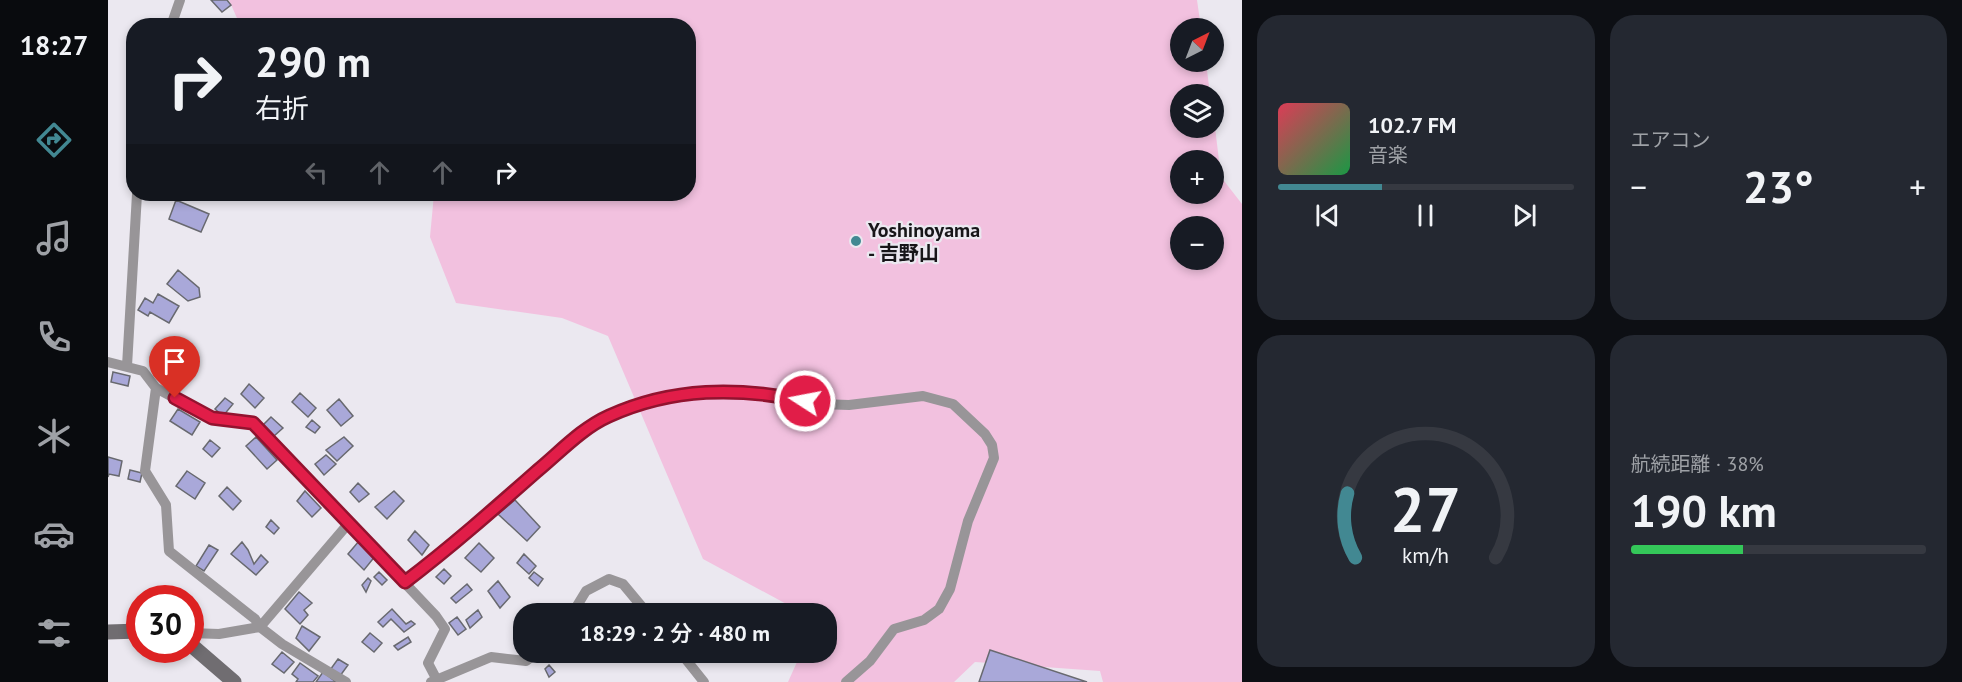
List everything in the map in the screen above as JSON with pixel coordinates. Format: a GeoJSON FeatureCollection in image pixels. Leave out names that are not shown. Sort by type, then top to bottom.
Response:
{"type":"FeatureCollection","features":[{"type":"Feature","properties":{"kind":"main road"},"geometry":{"type":"LineString","coordinates":[[108,632],[126,631]]}},
{"type":"Feature","properties":{"kind":"main road"},"geometry":{"type":"LineString","coordinates":[[204,656],[234,682]]}},
{"type":"Feature","properties":{"kind":"street"},"geometry":{"type":"LineString","coordinates":[[174,18],[180,0]]}},
{"type":"Feature","properties":{"kind":"street"},"geometry":{"type":"LineString","coordinates":[[127,366],[137,201]]}},
{"type":"Feature","properties":{"kind":"street"},"geometry":{"type":"LineString","coordinates":[[108,362],[143,372],[156,388],[212,418],[253,423],[405,582],[444,629],[428,663],[435,681],[491,657],[513,660]]}},
{"type":"Feature","properties":{"kind":"street"},"geometry":{"type":"LineString","coordinates":[[156,388],[145,471],[166,505],[169,551],[282,644],[346,682]]}},
{"type":"Feature","properties":{"kind":"street"},"geometry":{"type":"LineString","coordinates":[[405,582],[466,535],[582,434],[608,416],[657,399],[714,391],[753,391],[820,405],[849,405],[923,396],[953,404],[985,434],[992,445],[994,458],[968,521],[950,589],[939,609],[924,620],[894,629],[870,661],[846,682]]}},
{"type":"Feature","properties":{"kind":"street"},"geometry":{"type":"LineString","coordinates":[[204,633],[219,634],[260,627],[348,524]]}},
{"type":"Feature","properties":{"kind":"street"},"geometry":{"type":"LineString","coordinates":[[579,603],[586,591],[609,579],[622,584],[638,603]]}},
{"type":"Feature","properties":{"kind":"street"},"geometry":{"type":"LineString","coordinates":[[689,663],[704,682]]}},
{"type":"Feature","properties":{"kind":"shaded area"},"geometry":{"type":"Polygon","coordinates":[[[229,0],[1197,0],[1200,18],[1170,18],[1170,72],[1207,72],[1209,84],[1170,84],[1170,138],[1216,138],[1218,150],[1170,150],[1170,204],[1224,204],[1224,181],[1242,204],[1242,682],[1103,682],[1100,671],[975,662],[954,682],[788,682],[797,663],[837,663],[837,603],[784,603],[703,559],[608,336],[562,318],[456,303],[430,237],[433,201],[696,201],[696,18],[237,18],[229,0]]]}},
{"type":"Feature","properties":{"kind":"building"},"geometry":{"type":"Polygon","coordinates":[[[211,0],[227,0],[231,5],[222,12],[211,0]]]}},
{"type":"Feature","properties":{"kind":"building"},"geometry":{"type":"Polygon","coordinates":[[[176,201],[209,214],[201,232],[169,219],[176,201]]]}},
{"type":"Feature","properties":{"kind":"building"},"geometry":{"type":"Polygon","coordinates":[[[178,270],[199,288],[200,297],[188,301],[167,284],[178,270]]]}},
{"type":"Feature","properties":{"kind":"building"},"geometry":{"type":"Polygon","coordinates":[[[158,294],[179,306],[169,323],[150,312],[148,316],[138,310],[145,298],[153,303],[158,294]]]}},
{"type":"Feature","properties":{"kind":"building"},"geometry":{"type":"Polygon","coordinates":[[[113,372],[130,376],[128,386],[111,382],[113,372]]]}},
{"type":"Feature","properties":{"kind":"building"},"geometry":{"type":"Polygon","coordinates":[[[249,384],[264,398],[255,408],[241,394],[249,384]]]}},
{"type":"Feature","properties":{"kind":"building"},"geometry":{"type":"Polygon","coordinates":[[[300,393],[316,408],[308,417],[292,402],[300,393]]]}},
{"type":"Feature","properties":{"kind":"building"},"geometry":{"type":"Polygon","coordinates":[[[225,398],[233,404],[223,416],[215,409],[225,398]]]}},
{"type":"Feature","properties":{"kind":"building"},"geometry":{"type":"Polygon","coordinates":[[[339,399],[353,416],[341,426],[327,410],[339,399]]]}},
{"type":"Feature","properties":{"kind":"building"},"geometry":{"type":"Polygon","coordinates":[[[178,409],[200,422],[192,435],[170,421],[178,409]]]}},
{"type":"Feature","properties":{"kind":"building"},"geometry":{"type":"Polygon","coordinates":[[[271,417],[283,428],[274,436],[263,425],[271,417]]]}},
{"type":"Feature","properties":{"kind":"building"},"geometry":{"type":"Polygon","coordinates":[[[312,420],[320,427],[315,433],[306,427],[312,420]]]}},
{"type":"Feature","properties":{"kind":"building"},"geometry":{"type":"Polygon","coordinates":[[[256,437],[277,460],[267,469],[246,446],[256,437]]]}},
{"type":"Feature","properties":{"kind":"building"},"geometry":{"type":"Polygon","coordinates":[[[344,437],[353,446],[337,461],[326,450],[344,437]]]}},
{"type":"Feature","properties":{"kind":"building"},"geometry":{"type":"Polygon","coordinates":[[[210,440],[220,448],[212,457],[203,449],[210,440]]]}},
{"type":"Feature","properties":{"kind":"building"},"geometry":{"type":"Polygon","coordinates":[[[326,455],[336,464],[324,475],[315,464],[326,455]]]}},
{"type":"Feature","properties":{"kind":"building"},"geometry":{"type":"Polygon","coordinates":[[[108,457],[122,461],[119,476],[109,474],[108,477],[108,457]]]}},
{"type":"Feature","properties":{"kind":"building"},"geometry":{"type":"Polygon","coordinates":[[[130,470],[142,473],[140,482],[128,479],[130,470]]]}},
{"type":"Feature","properties":{"kind":"building"},"geometry":{"type":"Polygon","coordinates":[[[187,471],[205,483],[195,499],[176,486],[187,471]]]}},
{"type":"Feature","properties":{"kind":"building"},"geometry":{"type":"Polygon","coordinates":[[[358,483],[369,494],[359,502],[350,492],[358,483]]]}},
{"type":"Feature","properties":{"kind":"building"},"geometry":{"type":"Polygon","coordinates":[[[227,487],[241,501],[233,510],[219,496],[227,487]]]}},
{"type":"Feature","properties":{"kind":"building"},"geometry":{"type":"Polygon","coordinates":[[[305,491],[321,508],[312,517],[297,501],[305,491]]]}},
{"type":"Feature","properties":{"kind":"building"},"geometry":{"type":"Polygon","coordinates":[[[394,491],[404,501],[387,519],[375,507],[394,491]]]}},
{"type":"Feature","properties":{"kind":"building"},"geometry":{"type":"Polygon","coordinates":[[[515,500],[540,527],[527,541],[498,514],[515,500]]]}},
{"type":"Feature","properties":{"kind":"building"},"geometry":{"type":"Polygon","coordinates":[[[271,520],[279,528],[274,534],[266,527],[271,520]]]}},
{"type":"Feature","properties":{"kind":"building"},"geometry":{"type":"Polygon","coordinates":[[[415,531],[429,545],[422,555],[408,540],[415,531]]]}},
{"type":"Feature","properties":{"kind":"building"},"geometry":{"type":"Polygon","coordinates":[[[359,541],[376,555],[364,570],[348,554],[359,541]]]}},
{"type":"Feature","properties":{"kind":"building"},"geometry":{"type":"Polygon","coordinates":[[[242,542],[254,564],[261,555],[268,562],[256,575],[231,554],[242,542]]]}},
{"type":"Feature","properties":{"kind":"building"},"geometry":{"type":"Polygon","coordinates":[[[479,543],[494,558],[481,572],[465,558],[479,543]]]}},
{"type":"Feature","properties":{"kind":"building"},"geometry":{"type":"Polygon","coordinates":[[[209,545],[218,550],[204,571],[196,566],[209,545]]]}},
{"type":"Feature","properties":{"kind":"building"},"geometry":{"type":"Polygon","coordinates":[[[524,554],[536,566],[529,574],[517,563],[524,554]]]}},
{"type":"Feature","properties":{"kind":"building"},"geometry":{"type":"Polygon","coordinates":[[[444,569],[451,576],[444,584],[436,577],[444,569]]]}},
{"type":"Feature","properties":{"kind":"building"},"geometry":{"type":"Polygon","coordinates":[[[379,572],[387,580],[382,585],[374,577],[379,572]]]}},
{"type":"Feature","properties":{"kind":"building"},"geometry":{"type":"Polygon","coordinates":[[[534,572],[543,579],[538,586],[529,578],[534,572]]]}},
{"type":"Feature","properties":{"kind":"building"},"geometry":{"type":"Polygon","coordinates":[[[368,578],[371,581],[366,592],[362,585],[368,578]]]}},
{"type":"Feature","properties":{"kind":"building"},"geometry":{"type":"Polygon","coordinates":[[[498,581],[510,597],[500,608],[488,591],[498,581]]]}},
{"type":"Feature","properties":{"kind":"building"},"geometry":{"type":"Polygon","coordinates":[[[467,584],[472,590],[456,603],[451,598],[467,584]]]}},
{"type":"Feature","properties":{"kind":"building"},"geometry":{"type":"Polygon","coordinates":[[[299,592],[312,603],[304,610],[308,615],[300,624],[285,609],[299,592]]]}},
{"type":"Feature","properties":{"kind":"building"},"geometry":{"type":"Polygon","coordinates":[[[392,609],[406,624],[411,621],[415,624],[404,632],[391,619],[383,627],[378,622],[392,609]]]}},
{"type":"Feature","properties":{"kind":"building"},"geometry":{"type":"Polygon","coordinates":[[[478,610],[482,617],[470,628],[466,620],[478,610]]]}},
{"type":"Feature","properties":{"kind":"building"},"geometry":{"type":"Polygon","coordinates":[[[457,617],[466,629],[458,635],[449,623],[457,617]]]}},
{"type":"Feature","properties":{"kind":"building"},"geometry":{"type":"Polygon","coordinates":[[[302,626],[320,637],[309,651],[296,638],[302,626]]]}},
{"type":"Feature","properties":{"kind":"building"},"geometry":{"type":"Polygon","coordinates":[[[370,633],[382,643],[374,652],[362,642],[370,633]]]}},
{"type":"Feature","properties":{"kind":"building"},"geometry":{"type":"Polygon","coordinates":[[[408,637],[411,642],[398,650],[394,646],[408,637]]]}},
{"type":"Feature","properties":{"kind":"building"},"geometry":{"type":"Polygon","coordinates":[[[990,650],[1087,682],[979,682],[990,650]]]}},
{"type":"Feature","properties":{"kind":"building"},"geometry":{"type":"Polygon","coordinates":[[[282,652],[294,662],[284,673],[272,664],[282,652]]]}},
{"type":"Feature","properties":{"kind":"building"},"geometry":{"type":"Polygon","coordinates":[[[338,659],[348,665],[340,676],[330,670],[338,659]]]}},
{"type":"Feature","properties":{"kind":"building"},"geometry":{"type":"Polygon","coordinates":[[[300,663],[318,676],[313,682],[296,682],[298,679],[292,674],[300,663]]]}},
{"type":"Feature","properties":{"kind":"building"},"geometry":{"type":"Polygon","coordinates":[[[549,665],[555,672],[549,677],[545,669],[549,665]]]}},
{"type":"Feature","properties":{"kind":"building"},"geometry":{"type":"Polygon","coordinates":[[[323,672],[336,682],[316,682],[323,672]]]}},
{"type":"Feature","properties":{"kind":"place","name":"Yoshinoyama - 吉野山"},"geometry":{"type":"Point","coordinates":[856,241]}},
{"type":"Feature","properties":{"kind":"route"},"geometry":{"type":"LineString","coordinates":[[175,398],[212,418],[253,423],[304,479],[405,582],[466,535],[582,434],[608,416],[657,399],[714,391],[753,391],[805,401]]}}]}
